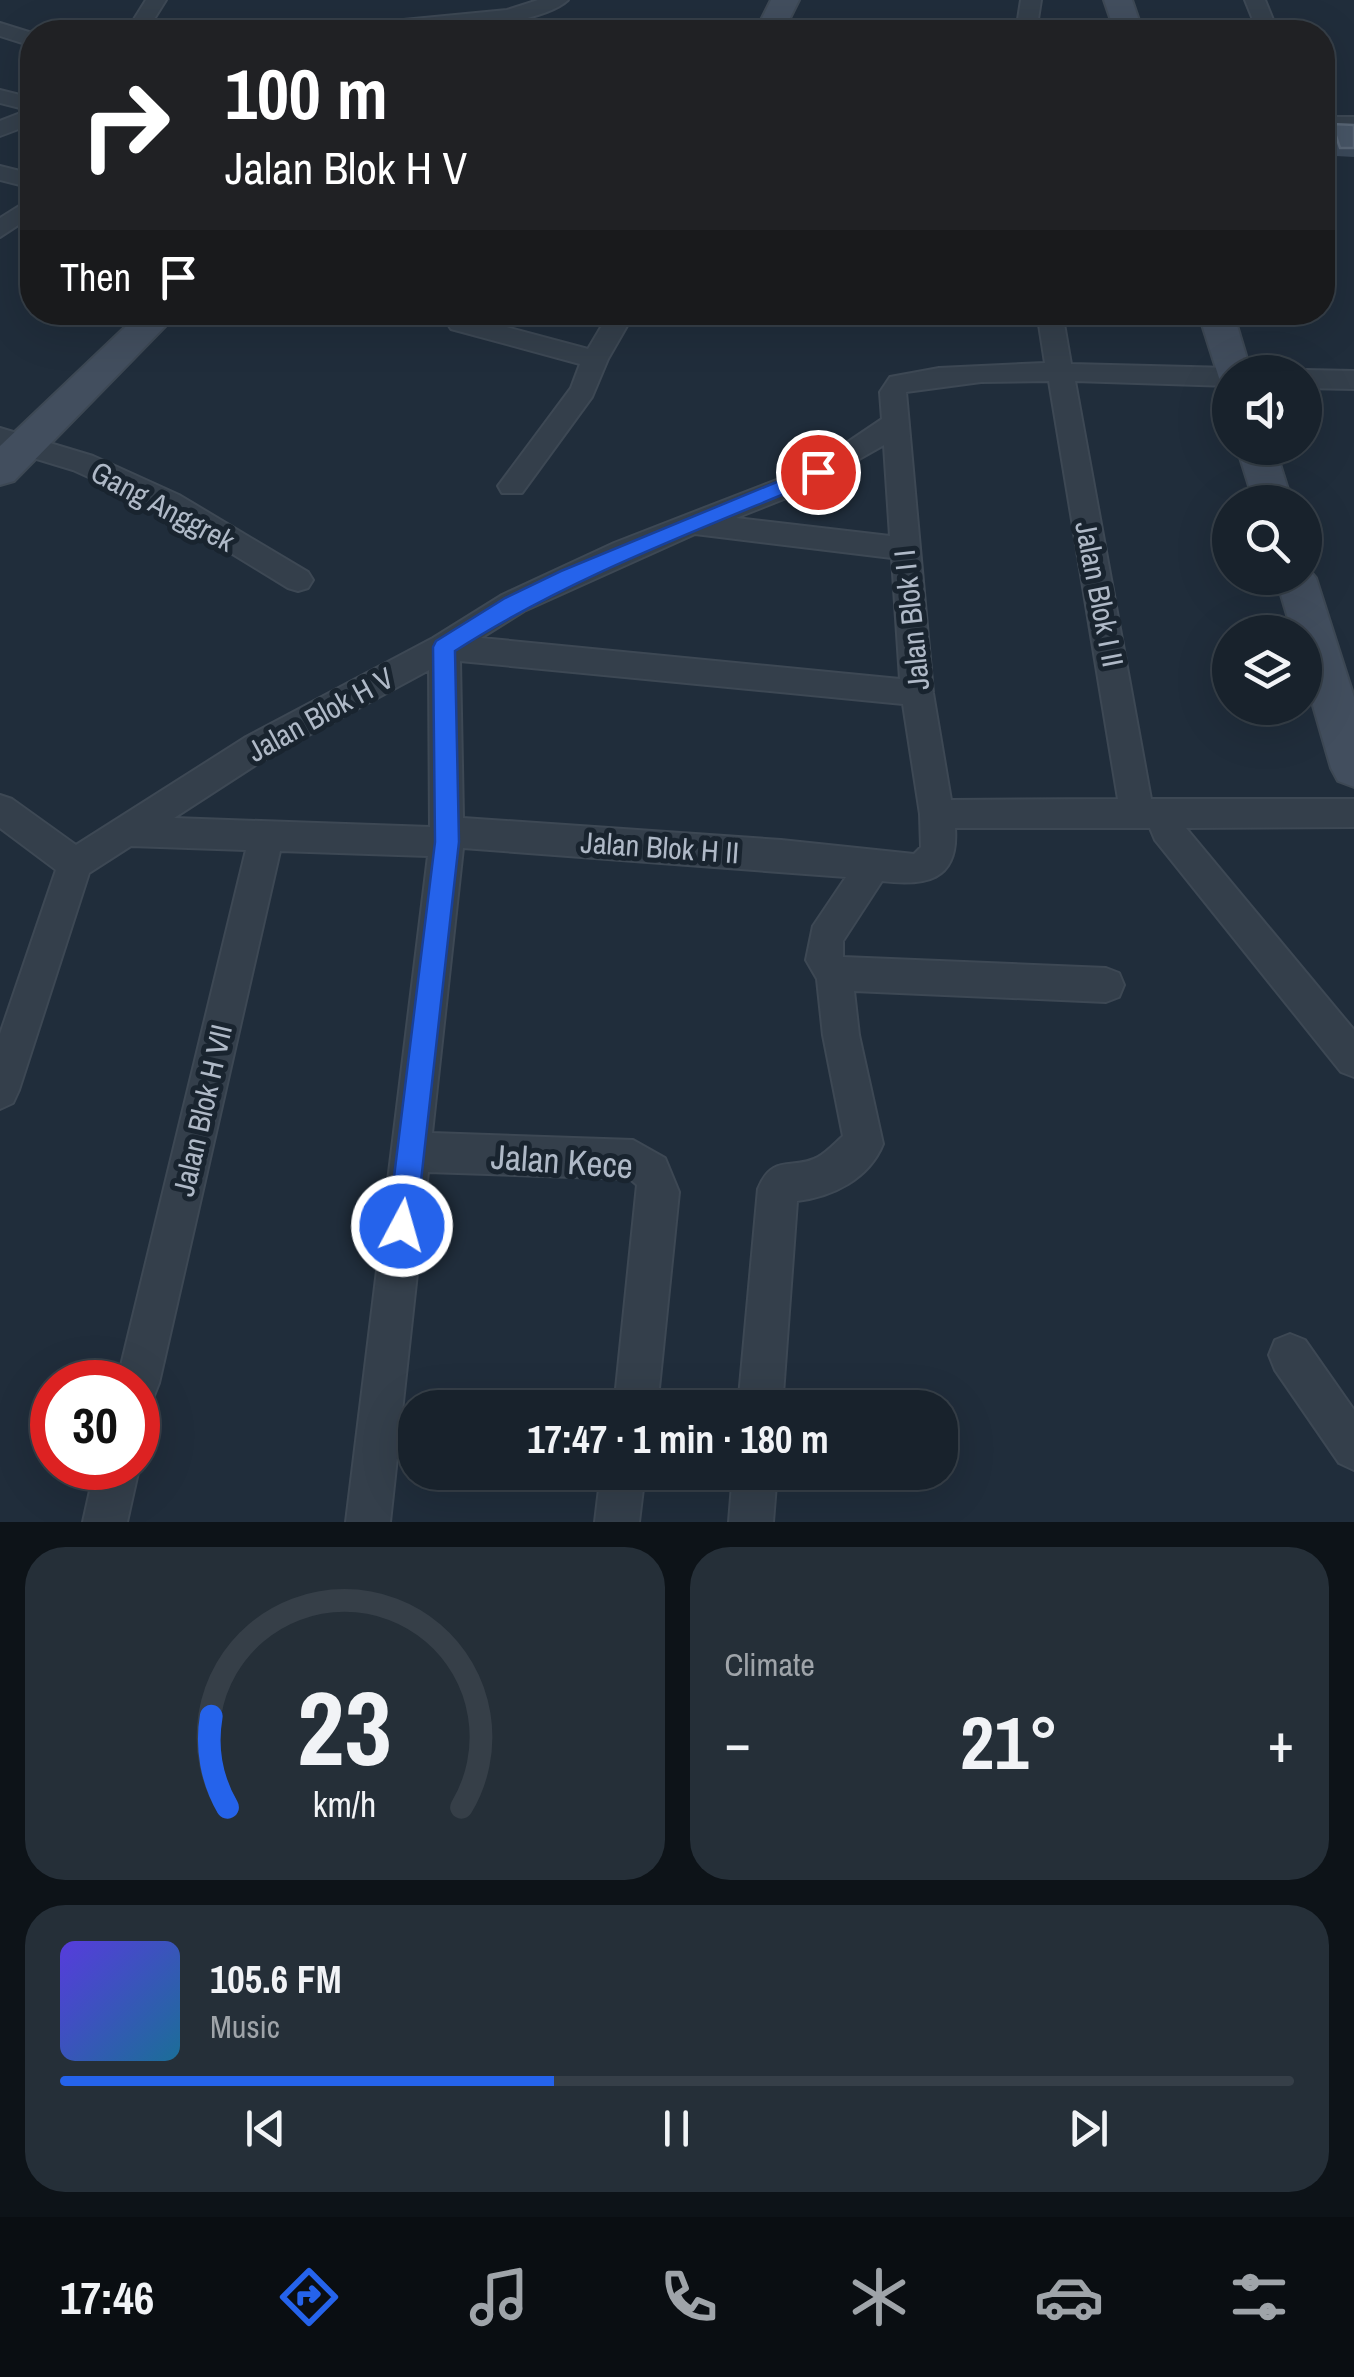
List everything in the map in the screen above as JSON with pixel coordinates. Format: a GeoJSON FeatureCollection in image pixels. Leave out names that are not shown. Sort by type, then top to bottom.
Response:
{"type":"FeatureCollection","features":[{"type":"Feature","properties":{"kind":"street"},"geometry":{"type":"LineString","coordinates":[[464,20],[509,16],[558,0]]}},
{"type":"Feature","properties":{"kind":"street"},"geometry":{"type":"LineString","coordinates":[[7,451],[148,325]]}},
{"type":"Feature","properties":{"kind":"street"},"geometry":{"type":"LineString","coordinates":[[467,325],[594,359]]}},
{"type":"Feature","properties":{"kind":"street"},"geometry":{"type":"LineString","coordinates":[[512,486],[583,392],[594,359],[615,325]]}},
{"type":"Feature","properties":{"kind":"street","name":"Jalan Blok I II"},"geometry":{"type":"LineString","coordinates":[[1051,325],[1115,671],[1150,813]]}},
{"type":"Feature","properties":{"kind":"street"},"geometry":{"type":"LineString","coordinates":[[1219,325],[1227,355]]}},
{"type":"Feature","properties":{"kind":"street"},"geometry":{"type":"LineString","coordinates":[[1060,374],[1212,375]]}},
{"type":"Feature","properties":{"kind":"street","name":"Jalan Blok I I"},"geometry":{"type":"LineString","coordinates":[[872,868],[916,870],[930,864],[941,846],[917,693],[892,392],[899,383],[928,378],[1060,374]]}},
{"type":"Feature","properties":{"kind":"street"},"geometry":{"type":"LineString","coordinates":[[1322,379],[1354,380]]}},
{"type":"Feature","properties":{"kind":"street","name":"Jalan Blok H V"},"geometry":{"type":"LineString","coordinates":[[72,862],[128,831],[258,747],[444,647],[513,603],[691,524],[790,486],[846,458],[894,424]]}},
{"type":"Feature","properties":{"kind":"street","name":"Gang Anggrek"},"geometry":{"type":"LineString","coordinates":[[7,451],[84,463],[169,502],[298,580]]}},
{"type":"Feature","properties":{"kind":"street"},"geometry":{"type":"LineString","coordinates":[[691,524],[904,549]]}},
{"type":"Feature","properties":{"kind":"street"},"geometry":{"type":"LineString","coordinates":[[1301,595],[1354,768]]}},
{"type":"Feature","properties":{"kind":"street"},"geometry":{"type":"LineString","coordinates":[[368,1522],[447,837],[444,647],[917,693]]}},
{"type":"Feature","properties":{"kind":"street"},"geometry":{"type":"LineString","coordinates":[[0,809],[72,862],[0,1090]]}},
{"type":"Feature","properties":{"kind":"street"},"geometry":{"type":"LineString","coordinates":[[1150,813],[1354,1059]]}},
{"type":"Feature","properties":{"kind":"street"},"geometry":{"type":"LineString","coordinates":[[938,814],[1354,813]]}},
{"type":"Feature","properties":{"kind":"street","name":"Jalan Blok H II"},"geometry":{"type":"LineString","coordinates":[[128,831],[266,838],[447,837],[782,855],[872,868]]}},
{"type":"Feature","properties":{"kind":"street","name":"Jalan Blok H VII"},"geometry":{"type":"LineString","coordinates":[[143,1360],[266,838]]}},
{"type":"Feature","properties":{"kind":"street"},"geometry":{"type":"LineString","coordinates":[[761,1390],[778,1189],[786,1182],[824,1178],[864,1144],[841,1035],[834,973],[824,960],[826,937],[872,868]]}},
{"type":"Feature","properties":{"kind":"street"},"geometry":{"type":"LineString","coordinates":[[834,973],[1106,985]]}},
{"type":"Feature","properties":{"kind":"street","name":"Jalan Kece"},"geometry":{"type":"LineString","coordinates":[[410,1152],[633,1160],[648,1166],[656,1177],[658,1192],[637,1390]]}},
{"type":"Feature","properties":{"kind":"street"},"geometry":{"type":"LineString","coordinates":[[1290,1355],[1354,1448]]}},
{"type":"Feature","properties":{"kind":"street"},"geometry":{"type":"LineString","coordinates":[[104,1522],[112,1490]]}},
{"type":"Feature","properties":{"kind":"street"},"geometry":{"type":"LineString","coordinates":[[617,1522],[621,1490]]}},
{"type":"Feature","properties":{"kind":"street"},"geometry":{"type":"LineString","coordinates":[[751,1522],[754,1490]]}},
{"type":"Feature","properties":{"kind":"building"},"geometry":{"type":"Polygon","coordinates":[[[1335,124],[1354,125],[1354,148],[1340,148],[1335,124]]]}},
{"type":"Feature","properties":{"kind":"route"},"geometry":{"type":"LineString","coordinates":[[402,1226],[447,842],[444,647],[513,603],[568,577],[818,472]]}}]}
